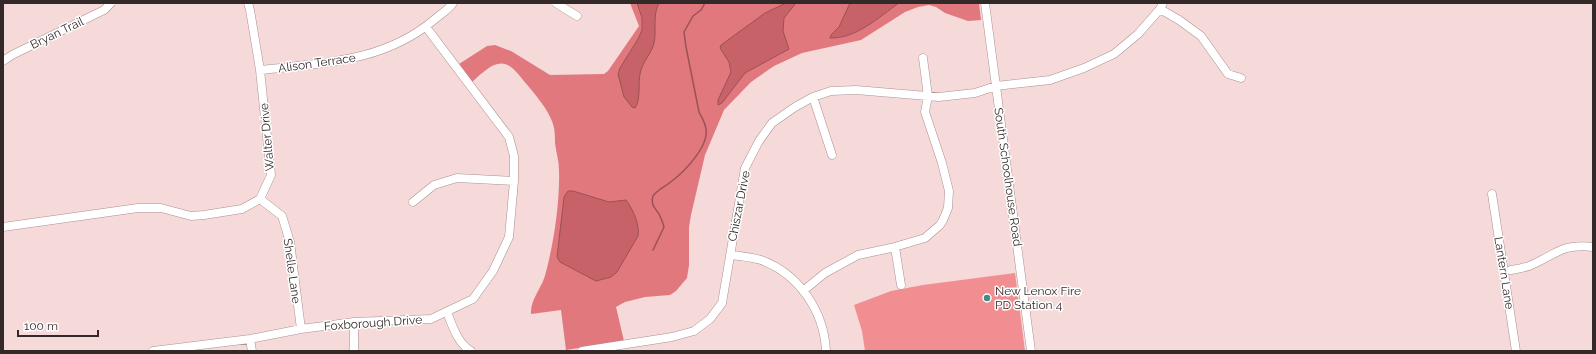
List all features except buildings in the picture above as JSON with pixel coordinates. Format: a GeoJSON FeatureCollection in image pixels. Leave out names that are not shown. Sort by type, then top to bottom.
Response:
{"type":"FeatureCollection","features":[{"type":"Feature","properties":{"kind":"street","name":"Bryan Trail"},"geometry":{"type":"LineString","coordinates":[[3,61],[12,54],[104,10],[111,3]]}},
{"type":"Feature","properties":{"kind":"street","name":"Walter Drive"},"geometry":{"type":"LineString","coordinates":[[248,3],[260,70],[272,175],[260,199]]}},
{"type":"Feature","properties":{"kind":"street","name":"Alison Terrace"},"geometry":{"type":"LineString","coordinates":[[260,70],[347,60],[367,56],[399,44],[426,27],[453,3]]}},
{"type":"Feature","properties":{"kind":"street"},"geometry":{"type":"LineString","coordinates":[[556,3],[577,16]]}},
{"type":"Feature","properties":{"kind":"street","name":"South Schoolhouse Road"},"geometry":{"type":"LineString","coordinates":[[985,3],[1030,351]]}},
{"type":"Feature","properties":{"kind":"street"},"geometry":{"type":"LineString","coordinates":[[1162,6],[1201,36],[1228,74],[1241,78]]}},
{"type":"Feature","properties":{"kind":"street","name":"Chiszar Drive"},"geometry":{"type":"LineString","coordinates":[[582,351],[672,337],[694,331],[710,319],[722,303],[745,168],[759,141],[772,123],[796,107],[813,97],[831,91],[856,90],[939,97],[975,93],[996,86],[1050,80],[1084,68],[1114,54],[1138,34],[1162,6]]}},
{"type":"Feature","properties":{"kind":"street","name":"Foxborough Drive"},"geometry":{"type":"LineString","coordinates":[[153,351],[250,339],[301,329],[354,322],[432,319],[473,299],[493,271],[509,237],[514,181],[514,156],[509,137],[426,27]]}},
{"type":"Feature","properties":{"kind":"street"},"geometry":{"type":"LineString","coordinates":[[803,291],[825,273],[858,255],[895,247],[925,238],[940,225],[948,208],[949,191],[942,162],[925,112],[928,96],[924,58]]}},
{"type":"Feature","properties":{"kind":"street"},"geometry":{"type":"LineString","coordinates":[[813,97],[832,155]]}},
{"type":"Feature","properties":{"kind":"street"},"geometry":{"type":"LineString","coordinates":[[413,202],[434,185],[457,178],[514,181]]}},
{"type":"Feature","properties":{"kind":"street","name":"Lantern Lane"},"geometry":{"type":"LineString","coordinates":[[1492,194],[1516,351]]}},
{"type":"Feature","properties":{"kind":"street"},"geometry":{"type":"LineString","coordinates":[[3,227],[138,208],[161,208],[191,216],[204,215],[242,209],[260,199]]}},
{"type":"Feature","properties":{"kind":"street","name":"Shelle Lane"},"geometry":{"type":"LineString","coordinates":[[260,199],[282,216],[290,242],[301,329]]}},
{"type":"Feature","properties":{"kind":"street"},"geometry":{"type":"LineString","coordinates":[[895,247],[901,285]]}},
{"type":"Feature","properties":{"kind":"street"},"geometry":{"type":"LineString","coordinates":[[1511,270],[1529,266],[1564,247],[1593,247]]}},
{"type":"Feature","properties":{"kind":"street"},"geometry":{"type":"LineString","coordinates":[[730,254],[747,257],[773,266],[786,275],[803,291],[815,309],[819,319],[826,351]]}},
{"type":"Feature","properties":{"kind":"street"},"geometry":{"type":"LineString","coordinates":[[447,312],[456,333],[466,348],[471,351]]}},
{"type":"Feature","properties":{"kind":"street"},"geometry":{"type":"LineString","coordinates":[[354,322],[354,351]]}},
{"type":"Feature","properties":{"kind":"street"},"geometry":{"type":"LineString","coordinates":[[250,339],[252,351]]}},
{"type":"Feature","properties":{"kind":"shaded area"},"geometry":{"type":"Polygon","coordinates":[[[630,3],[979,3],[981,20],[968,21],[945,13],[936,7],[929,5],[918,7],[905,12],[861,40],[802,53],[774,66],[751,82],[724,110],[705,155],[689,227],[689,265],[687,278],[676,291],[670,295],[645,297],[625,302],[616,307],[624,341],[566,350],[561,310],[531,314],[532,303],[546,272],[552,247],[557,208],[559,167],[552,122],[541,102],[513,68],[501,64],[490,67],[472,82],[459,64],[487,46],[495,45],[511,51],[550,75],[604,74],[608,71],[639,26],[630,3]]]}},
{"type":"Feature","properties":{"kind":"shaded area"},"geometry":{"type":"Polygon","coordinates":[[[637,3],[659,3],[655,18],[654,43],[641,70],[639,78],[638,101],[635,108],[632,107],[624,97],[618,74],[642,30],[642,18],[637,3]]]}},
{"type":"Feature","properties":{"kind":"shaded area"},"geometry":{"type":"Polygon","coordinates":[[[786,3],[796,3],[784,18],[783,31],[789,49],[745,73],[722,103],[718,105],[718,100],[731,72],[729,62],[720,48],[721,45],[765,13],[786,3]]]}},
{"type":"Feature","properties":{"kind":"shaded area"},"geometry":{"type":"Polygon","coordinates":[[[850,3],[899,3],[858,31],[849,35],[830,38],[839,27],[850,3]]]}},
{"type":"Feature","properties":{"kind":"shaded area"},"geometry":{"type":"Polygon","coordinates":[[[568,191],[573,191],[609,202],[626,200],[633,212],[637,222],[638,236],[617,272],[611,277],[596,281],[560,262],[557,257],[564,197],[568,191]]]}},
{"type":"Feature","properties":{"kind":"shaded area"},"geometry":{"type":"Polygon","coordinates":[[[1015,273],[1025,351],[865,351],[862,331],[854,305],[891,291],[923,285],[1015,273]]]}},
{"type":"Feature","properties":{"kind":"waterway"},"geometry":{"type":"LineString","coordinates":[[653,250],[664,227],[662,220],[653,204],[653,196],[677,177],[689,165],[700,150],[706,136],[705,124],[699,112],[684,32],[693,16],[701,10],[705,3]]}},
{"type":"Feature","properties":{"kind":"place","name":"New Lenox Fire PD Station 4"},"geometry":{"type":"Point","coordinates":[987,298]}}]}
